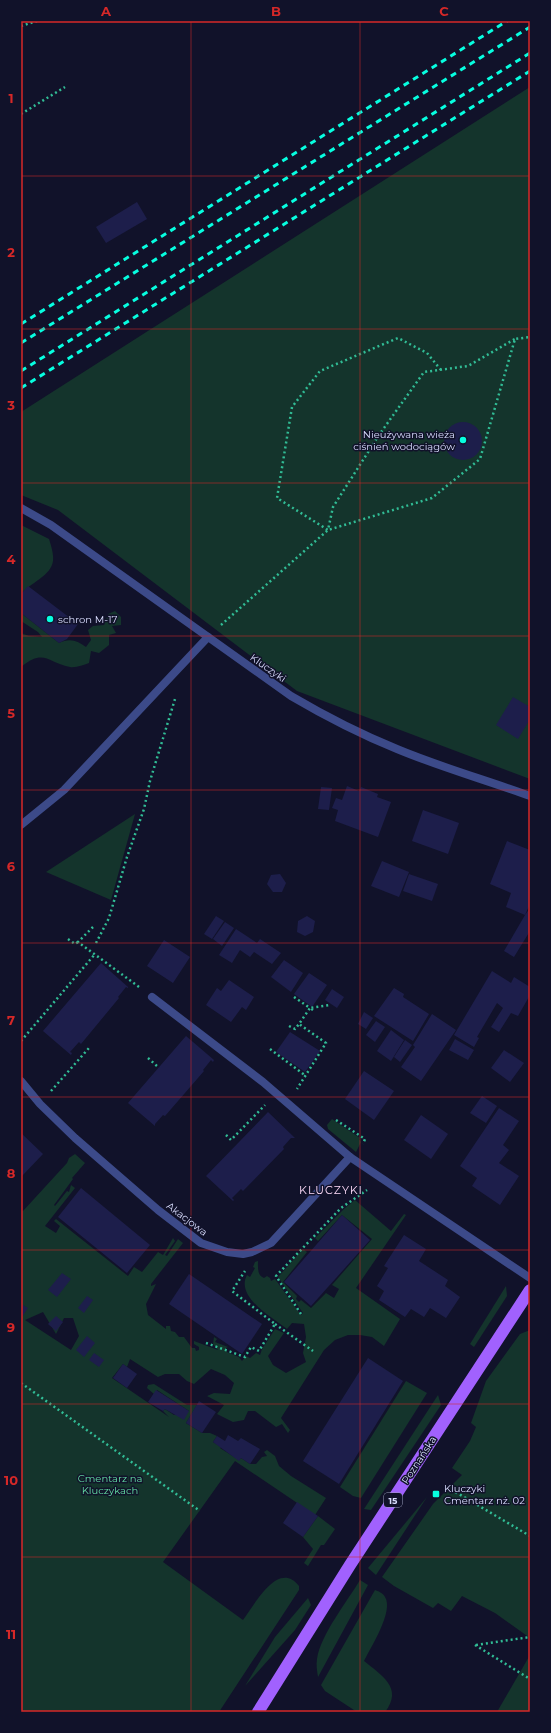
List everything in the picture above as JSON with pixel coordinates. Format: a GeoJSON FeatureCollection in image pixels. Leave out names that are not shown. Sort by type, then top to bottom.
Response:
{"type":"FeatureCollection","features":[{"type":"Feature","properties":{"kind":"main road","name":"Poznańska"},"geometry":{"type":"LineString","coordinates":[[258,1712],[350,1565],[530,1290]]}},
{"type":"Feature","properties":{"kind":"street","name":"Kluczyki"},"geometry":{"type":"LineString","coordinates":[[21,508],[51,525],[290,696],[341,724],[398,750],[530,796]]}},
{"type":"Feature","properties":{"kind":"street"},"geometry":{"type":"LineString","coordinates":[[21,825],[64,790],[208,637]]}},
{"type":"Feature","properties":{"kind":"street"},"geometry":{"type":"LineString","coordinates":[[152,998],[263,1082],[350,1157],[530,1278]]}},
{"type":"Feature","properties":{"kind":"street","name":"Akacjowa"},"geometry":{"type":"LineString","coordinates":[[21,1081],[40,1104],[75,1138],[158,1210],[201,1243],[227,1252],[243,1254],[259,1250],[271,1243],[350,1157]]}},
{"type":"Feature","properties":{"kind":"path"},"geometry":{"type":"LineString","coordinates":[[21,26],[37,21]]}},
{"type":"Feature","properties":{"kind":"path"},"geometry":{"type":"LineString","coordinates":[[21,114],[65,87]]}},
{"type":"Feature","properties":{"kind":"path"},"geometry":{"type":"LineString","coordinates":[[328,530],[333,508],[383,429],[424,372],[468,366],[515,339],[530,337]]}},
{"type":"Feature","properties":{"kind":"path"},"geometry":{"type":"LineString","coordinates":[[328,530],[277,498],[292,407],[320,371],[398,338],[427,353],[441,370]]}},
{"type":"Feature","properties":{"kind":"path"},"geometry":{"type":"LineString","coordinates":[[208,637],[328,530],[432,498],[480,459],[515,339]]}},
{"type":"Feature","properties":{"kind":"path"},"geometry":{"type":"LineString","coordinates":[[96,943],[109,918],[127,857],[144,809],[150,781],[175,698]]}},
{"type":"Feature","properties":{"kind":"path"},"geometry":{"type":"LineString","coordinates":[[68,938],[75,944],[93,927]]}},
{"type":"Feature","properties":{"kind":"path"},"geometry":{"type":"LineString","coordinates":[[78,942],[152,998]]}},
{"type":"Feature","properties":{"kind":"path"},"geometry":{"type":"LineString","coordinates":[[21,1041],[95,954]]}},
{"type":"Feature","properties":{"kind":"path"},"geometry":{"type":"LineString","coordinates":[[294,998],[311,1009]]}},
{"type":"Feature","properties":{"kind":"path"},"geometry":{"type":"LineString","coordinates":[[289,1026],[295,1029],[311,1009],[330,1005]]}},
{"type":"Feature","properties":{"kind":"path"},"geometry":{"type":"LineString","coordinates":[[291,1107],[295,1092],[326,1043],[299,1024]]}},
{"type":"Feature","properties":{"kind":"path"},"geometry":{"type":"LineString","coordinates":[[40,1104],[89,1048]]}},
{"type":"Feature","properties":{"kind":"path"},"geometry":{"type":"LineString","coordinates":[[270,1049],[306,1076]]}},
{"type":"Feature","properties":{"kind":"path"},"geometry":{"type":"LineString","coordinates":[[148,1058],[158,1067]]}},
{"type":"Feature","properties":{"kind":"path"},"geometry":{"type":"LineString","coordinates":[[301,1314],[276,1276],[341,1208],[370,1187]]}},
{"type":"Feature","properties":{"kind":"path"},"geometry":{"type":"LineString","coordinates":[[259,1250],[232,1290],[274,1324],[313,1351]]}},
{"type":"Feature","properties":{"kind":"path"},"geometry":{"type":"LineString","coordinates":[[206,1344],[245,1357],[251,1347],[259,1351],[274,1324]]}},
{"type":"Feature","properties":{"kind":"path"},"geometry":{"type":"LineString","coordinates":[[21,1383],[200,1511]]}},
{"type":"Feature","properties":{"kind":"path"},"geometry":{"type":"LineString","coordinates":[[447,1487],[530,1536]]}},
{"type":"Feature","properties":{"kind":"path"},"geometry":{"type":"LineString","coordinates":[[530,1638],[475,1646],[530,1679]]}},
{"type":"Feature","properties":{"kind":"green space"},"geometry":{"type":"Polygon","coordinates":[[[530,87],[530,779],[297,691],[58,510],[21,495],[21,412],[530,87]]]}},
{"type":"Feature","properties":{"kind":"green space"},"geometry":{"type":"Polygon","coordinates":[[[21,525],[49,539],[53,561],[48,571],[21,594],[21,525]]]}},
{"type":"Feature","properties":{"kind":"green space"},"geometry":{"type":"Polygon","coordinates":[[[115,611],[121,617],[121,625],[112,626],[116,633],[109,635],[109,645],[99,653],[91,651],[89,663],[77,667],[70,667],[46,658],[36,658],[21,667],[21,633],[29,636],[42,637],[38,632],[21,621],[21,613],[59,643],[73,640],[86,647],[91,640],[88,630],[93,626],[104,625],[108,614],[115,611]]]}},
{"type":"Feature","properties":{"kind":"green space"},"geometry":{"type":"Polygon","coordinates":[[[135,814],[111,900],[46,872],[135,814]]]}},
{"type":"Feature","properties":{"kind":"green space"},"geometry":{"type":"Polygon","coordinates":[[[332,1119],[360,1138],[359,1139],[361,1142],[356,1152],[328,1129],[327,1125],[332,1119]]]}},
{"type":"Feature","properties":{"kind":"green space","name":"Cmentarz na Kluczykach"},"geometry":{"type":"Polygon","coordinates":[[[75,1154],[85,1163],[72,1178],[73,1179],[54,1205],[55,1206],[67,1191],[69,1192],[71,1185],[75,1188],[45,1226],[56,1233],[60,1226],[54,1221],[56,1219],[128,1276],[134,1267],[142,1272],[158,1252],[163,1255],[173,1238],[175,1241],[165,1255],[167,1256],[178,1239],[183,1243],[151,1284],[151,1286],[156,1284],[146,1304],[148,1315],[166,1329],[166,1326],[170,1326],[171,1331],[175,1332],[179,1337],[184,1337],[196,1351],[199,1350],[199,1347],[194,1344],[194,1341],[218,1350],[213,1344],[214,1337],[217,1339],[215,1342],[228,1347],[226,1348],[227,1352],[239,1357],[242,1361],[246,1356],[250,1358],[256,1353],[260,1355],[262,1349],[275,1329],[284,1333],[268,1356],[273,1365],[286,1373],[306,1362],[303,1353],[306,1337],[304,1324],[292,1323],[287,1329],[265,1313],[251,1299],[246,1291],[245,1283],[247,1275],[250,1277],[255,1268],[253,1267],[255,1262],[258,1261],[258,1271],[260,1275],[264,1278],[267,1276],[271,1281],[275,1279],[301,1315],[303,1313],[278,1277],[303,1249],[307,1252],[283,1282],[297,1296],[296,1299],[299,1302],[301,1300],[311,1308],[326,1293],[334,1298],[339,1289],[332,1285],[372,1239],[342,1215],[318,1241],[315,1238],[345,1208],[355,1200],[391,1231],[404,1214],[406,1215],[356,1288],[400,1319],[384,1346],[372,1337],[348,1335],[335,1340],[324,1350],[281,1418],[290,1430],[288,1433],[282,1424],[276,1427],[255,1411],[248,1411],[244,1420],[233,1422],[217,1414],[224,1405],[207,1396],[214,1393],[230,1394],[234,1383],[225,1375],[211,1369],[194,1384],[187,1381],[179,1374],[165,1374],[158,1377],[130,1359],[127,1367],[123,1364],[112,1378],[169,1417],[163,1411],[165,1409],[174,1415],[189,1411],[157,1390],[154,1394],[147,1388],[148,1385],[154,1384],[187,1405],[197,1405],[186,1423],[202,1433],[210,1433],[217,1436],[213,1442],[221,1447],[220,1448],[239,1460],[241,1458],[250,1464],[256,1464],[262,1457],[267,1456],[264,1452],[267,1450],[275,1456],[279,1466],[291,1476],[326,1498],[315,1515],[235,1461],[163,1562],[243,1620],[260,1596],[275,1581],[283,1578],[291,1579],[299,1586],[299,1590],[219,1712],[21,1712],[21,1210],[23,1211],[67,1163],[69,1158],[75,1154]],[[43,1312],[25,1320],[71,1350],[79,1336],[73,1318],[64,1318],[56,1334],[43,1312]]]}},
{"type":"Feature","properties":{"kind":"green space"},"geometry":{"type":"Polygon","coordinates":[[[506,1286],[507,1296],[474,1347],[470,1344],[506,1286]]]}},
{"type":"Feature","properties":{"kind":"green space"},"geometry":{"type":"Polygon","coordinates":[[[530,1330],[530,1638],[495,1613],[462,1596],[451,1611],[438,1603],[433,1608],[394,1586],[382,1577],[433,1504],[462,1475],[452,1468],[470,1441],[476,1427],[471,1423],[486,1381],[520,1334],[530,1330]]]}},
{"type":"Feature","properties":{"kind":"green space"},"geometry":{"type":"Polygon","coordinates":[[[406,1381],[427,1393],[361,1498],[353,1496],[340,1487],[406,1381]]]}},
{"type":"Feature","properties":{"kind":"green space"},"geometry":{"type":"Polygon","coordinates":[[[438,1395],[441,1405],[371,1510],[364,1509],[438,1395]]]}},
{"type":"Feature","properties":{"kind":"green space"},"geometry":{"type":"Polygon","coordinates":[[[427,1497],[376,1575],[368,1568],[427,1497]]]}},
{"type":"Feature","properties":{"kind":"green space"},"geometry":{"type":"Polygon","coordinates":[[[318,1516],[335,1529],[324,1545],[321,1545],[308,1566],[304,1563],[313,1549],[303,1537],[318,1516]]]}},
{"type":"Feature","properties":{"kind":"green space"},"geometry":{"type":"Polygon","coordinates":[[[360,1580],[368,1585],[318,1677],[317,1659],[319,1649],[335,1618],[360,1580]]]}},
{"type":"Feature","properties":{"kind":"green space"},"geometry":{"type":"Polygon","coordinates":[[[375,1590],[382,1593],[385,1597],[387,1603],[386,1611],[384,1620],[364,1661],[388,1683],[392,1696],[385,1712],[357,1712],[325,1691],[321,1685],[375,1590]]]}},
{"type":"Feature","properties":{"kind":"green space"},"geometry":{"type":"Polygon","coordinates":[[[308,1598],[311,1605],[295,1630],[245,1686],[275,1637],[308,1598]]]}},
{"type":"Feature","properties":{"kind":"green space"},"geometry":{"type":"Polygon","coordinates":[[[530,1655],[530,1712],[497,1712],[530,1655]]]}},
{"type":"Feature","properties":{"kind":"building"},"geometry":{"type":"Polygon","coordinates":[[[137,202],[147,219],[106,243],[96,227],[137,202]]]}},
{"type":"Feature","properties":{"kind":"building","name":"Nieużywana wieża ciśnień wodociągów"},"geometry":{"type":"Polygon","coordinates":[[[459,422],[467,422],[479,431],[482,441],[479,451],[473,457],[467,460],[459,460],[447,451],[444,445],[444,437],[453,425],[459,422]]]}},
{"type":"Feature","properties":{"kind":"building","name":"schron M-17"},"geometry":{"type":"Polygon","coordinates":[[[28,586],[78,624],[67,639],[59,643],[21,613],[21,594],[28,586]]]}},
{"type":"Feature","properties":{"kind":"building"},"geometry":{"type":"Polygon","coordinates":[[[513,697],[530,707],[530,719],[518,739],[496,725],[513,697]]]}},
{"type":"Feature","properties":{"kind":"building"},"geometry":{"type":"Polygon","coordinates":[[[347,786],[359,791],[361,787],[378,794],[377,797],[391,802],[378,837],[335,821],[338,810],[332,808],[336,798],[342,800],[347,786]]]}},
{"type":"Feature","properties":{"kind":"building"},"geometry":{"type":"Polygon","coordinates":[[[321,787],[332,788],[329,810],[318,809],[321,787]]]}},
{"type":"Feature","properties":{"kind":"building"},"geometry":{"type":"Polygon","coordinates":[[[423,810],[459,823],[448,854],[412,841],[423,810]]]}},
{"type":"Feature","properties":{"kind":"building"},"geometry":{"type":"Polygon","coordinates":[[[507,841],[530,850],[530,904],[525,915],[506,907],[511,893],[490,884],[507,841]]]}},
{"type":"Feature","properties":{"kind":"building"},"geometry":{"type":"Polygon","coordinates":[[[382,861],[409,872],[399,897],[371,886],[382,861]]]}},
{"type":"Feature","properties":{"kind":"building"},"geometry":{"type":"Polygon","coordinates":[[[280,874],[286,883],[282,892],[273,892],[267,884],[271,875],[280,874]]]}},
{"type":"Feature","properties":{"kind":"building"},"geometry":{"type":"Polygon","coordinates":[[[409,874],[438,884],[432,901],[403,891],[409,874]]]}},
{"type":"Feature","properties":{"kind":"building"},"geometry":{"type":"Polygon","coordinates":[[[530,908],[530,931],[514,957],[504,951],[530,908]]]}},
{"type":"Feature","properties":{"kind":"building"},"geometry":{"type":"Polygon","coordinates":[[[216,916],[224,921],[212,939],[204,934],[216,916]]]}},
{"type":"Feature","properties":{"kind":"building"},"geometry":{"type":"Polygon","coordinates":[[[307,916],[315,921],[313,932],[305,936],[297,932],[298,921],[307,916]]]}},
{"type":"Feature","properties":{"kind":"building"},"geometry":{"type":"Polygon","coordinates":[[[225,922],[234,928],[222,946],[213,939],[225,922]]]}},
{"type":"Feature","properties":{"kind":"building"},"geometry":{"type":"Polygon","coordinates":[[[236,929],[257,943],[260,939],[281,953],[272,964],[254,952],[250,957],[240,950],[232,963],[219,955],[236,929]]]}},
{"type":"Feature","properties":{"kind":"building"},"geometry":{"type":"Polygon","coordinates":[[[164,940],[190,957],[173,983],[147,966],[164,940]]]}},
{"type":"Feature","properties":{"kind":"building"},"geometry":{"type":"Polygon","coordinates":[[[284,960],[303,973],[291,992],[271,977],[284,960]]]}},
{"type":"Feature","properties":{"kind":"building"},"geometry":{"type":"Polygon","coordinates":[[[101,963],[128,988],[126,987],[118,997],[119,998],[81,1044],[79,1042],[70,1052],[72,1053],[71,1055],[43,1031],[101,963]]]}},
{"type":"Feature","properties":{"kind":"building"},"geometry":{"type":"Polygon","coordinates":[[[492,971],[511,983],[514,977],[530,987],[530,995],[518,1016],[511,1013],[499,1032],[491,1027],[503,1008],[497,1003],[477,1037],[479,1038],[474,1047],[454,1035],[492,971]]]}},
{"type":"Feature","properties":{"kind":"building"},"geometry":{"type":"Polygon","coordinates":[[[309,973],[327,985],[312,1007],[294,994],[309,973]]]}},
{"type":"Feature","properties":{"kind":"building"},"geometry":{"type":"Polygon","coordinates":[[[229,980],[254,997],[246,1010],[242,1007],[231,1022],[206,1005],[217,988],[221,991],[229,980]]]}},
{"type":"Feature","properties":{"kind":"building"},"geometry":{"type":"Polygon","coordinates":[[[394,988],[404,994],[403,997],[429,1014],[413,1041],[374,1016],[394,988]]]}},
{"type":"Feature","properties":{"kind":"building"},"geometry":{"type":"Polygon","coordinates":[[[332,989],[344,997],[337,1008],[325,1000],[332,989]]]}},
{"type":"Feature","properties":{"kind":"building"},"geometry":{"type":"Polygon","coordinates":[[[364,1012],[373,1018],[366,1029],[358,1024],[364,1012]]]}},
{"type":"Feature","properties":{"kind":"building"},"geometry":{"type":"Polygon","coordinates":[[[432,1014],[456,1030],[421,1081],[401,1067],[415,1047],[413,1045],[432,1014]]]}},
{"type":"Feature","properties":{"kind":"building"},"geometry":{"type":"Polygon","coordinates":[[[376,1021],[385,1027],[375,1042],[366,1035],[376,1021]]]}},
{"type":"Feature","properties":{"kind":"building"},"geometry":{"type":"Polygon","coordinates":[[[391,1030],[404,1040],[391,1061],[377,1051],[391,1030]]]}},
{"type":"Feature","properties":{"kind":"building"},"geometry":{"type":"Polygon","coordinates":[[[290,1032],[320,1051],[305,1072],[276,1052],[290,1032]]]}},
{"type":"Feature","properties":{"kind":"building"},"geometry":{"type":"Polygon","coordinates":[[[186,1036],[214,1060],[213,1062],[211,1060],[203,1070],[204,1071],[165,1116],[163,1115],[155,1126],[128,1103],[186,1036]]]}},
{"type":"Feature","properties":{"kind":"building"},"geometry":{"type":"Polygon","coordinates":[[[455,1039],[474,1050],[468,1060],[449,1050],[455,1039]]]}},
{"type":"Feature","properties":{"kind":"building"},"geometry":{"type":"Polygon","coordinates":[[[405,1040],[412,1045],[400,1062],[394,1057],[405,1040]]]}},
{"type":"Feature","properties":{"kind":"building"},"geometry":{"type":"Polygon","coordinates":[[[504,1050],[524,1063],[510,1082],[491,1068],[504,1050]]]}},
{"type":"Feature","properties":{"kind":"building"},"geometry":{"type":"Polygon","coordinates":[[[364,1071],[394,1091],[374,1120],[345,1099],[364,1071]]]}},
{"type":"Feature","properties":{"kind":"building"},"geometry":{"type":"Polygon","coordinates":[[[482,1096],[497,1106],[486,1123],[470,1113],[482,1096]]]}},
{"type":"Feature","properties":{"kind":"building"},"geometry":{"type":"Polygon","coordinates":[[[499,1108],[519,1121],[503,1145],[509,1150],[499,1163],[519,1176],[500,1205],[472,1186],[477,1178],[460,1166],[499,1108]]]}},
{"type":"Feature","properties":{"kind":"building"},"geometry":{"type":"Polygon","coordinates":[[[268,1112],[295,1138],[291,1138],[283,1147],[284,1149],[243,1191],[241,1189],[232,1198],[234,1200],[233,1201],[206,1176],[268,1112]]]}},
{"type":"Feature","properties":{"kind":"building"},"geometry":{"type":"Polygon","coordinates":[[[421,1115],[448,1134],[431,1159],[404,1140],[421,1115]]]}},
{"type":"Feature","properties":{"kind":"building"},"geometry":{"type":"Polygon","coordinates":[[[21,1133],[43,1154],[21,1177],[21,1133]]]}},
{"type":"Feature","properties":{"kind":"building"},"geometry":{"type":"Polygon","coordinates":[[[81,1188],[150,1245],[127,1273],[58,1217],[81,1188]]]}},
{"type":"Feature","properties":{"kind":"building"},"geometry":{"type":"Polygon","coordinates":[[[342,1215],[370,1240],[311,1306],[284,1282],[342,1215]]]}},
{"type":"Feature","properties":{"kind":"building"},"geometry":{"type":"Polygon","coordinates":[[[404,1235],[426,1249],[419,1261],[448,1280],[445,1286],[460,1297],[446,1318],[430,1308],[424,1317],[411,1309],[405,1317],[379,1300],[384,1291],[377,1286],[388,1268],[384,1266],[404,1235]]]}},
{"type":"Feature","properties":{"kind":"building"},"geometry":{"type":"Polygon","coordinates":[[[62,1273],[71,1279],[57,1297],[48,1290],[62,1273]]]}},
{"type":"Feature","properties":{"kind":"building"},"geometry":{"type":"Polygon","coordinates":[[[189,1274],[262,1324],[242,1354],[169,1304],[189,1274]]]}},
{"type":"Feature","properties":{"kind":"building"},"geometry":{"type":"Polygon","coordinates":[[[87,1296],[93,1300],[84,1313],[78,1308],[87,1296]]]}},
{"type":"Feature","properties":{"kind":"building"},"geometry":{"type":"Polygon","coordinates":[[[21,1304],[28,1308],[22,1317],[21,1316],[21,1304]]]}},
{"type":"Feature","properties":{"kind":"building"},"geometry":{"type":"Polygon","coordinates":[[[56,1316],[63,1322],[56,1331],[48,1324],[56,1316]]]}},
{"type":"Feature","properties":{"kind":"building"},"geometry":{"type":"Polygon","coordinates":[[[87,1336],[95,1343],[84,1357],[76,1350],[87,1336]]]}},
{"type":"Feature","properties":{"kind":"building"},"geometry":{"type":"Polygon","coordinates":[[[94,1353],[104,1360],[99,1367],[89,1360],[94,1353]]]}},
{"type":"Feature","properties":{"kind":"building"},"geometry":{"type":"Polygon","coordinates":[[[368,1358],[403,1381],[339,1484],[303,1461],[368,1358]]]}},
{"type":"Feature","properties":{"kind":"building"},"geometry":{"type":"Polygon","coordinates":[[[123,1364],[137,1374],[127,1388],[113,1378],[123,1364]]]}},
{"type":"Feature","properties":{"kind":"building"},"geometry":{"type":"Polygon","coordinates":[[[156,1390],[189,1411],[184,1420],[165,1409],[163,1411],[148,1402],[156,1390]]]}},
{"type":"Feature","properties":{"kind":"building"},"geometry":{"type":"Polygon","coordinates":[[[199,1401],[216,1412],[202,1433],[186,1423],[199,1401]]]}},
{"type":"Feature","properties":{"kind":"building"},"geometry":{"type":"Polygon","coordinates":[[[228,1435],[238,1441],[241,1438],[260,1449],[250,1464],[241,1458],[239,1461],[213,1442],[217,1436],[225,1441],[228,1435]]]}},
{"type":"Feature","properties":{"kind":"building"},"geometry":{"type":"Polygon","coordinates":[[[297,1502],[318,1516],[303,1537],[283,1523],[297,1502]]]}},
{"type":"Feature","properties":{"kind":"railway"},"geometry":{"type":"LineString","coordinates":[[21,324],[507,21]]}},
{"type":"Feature","properties":{"kind":"railway"},"geometry":{"type":"LineString","coordinates":[[21,343],[530,27]]}},
{"type":"Feature","properties":{"kind":"railway"},"geometry":{"type":"LineString","coordinates":[[21,371],[530,53]]}},
{"type":"Feature","properties":{"kind":"railway"},"geometry":{"type":"LineString","coordinates":[[21,388],[530,71]]}},
{"type":"Feature","properties":{"kind":"place","name":"Nieużywana wieża ciśnień wodociągów"},"geometry":{"type":"Point","coordinates":[463,440]}},
{"type":"Feature","properties":{"kind":"place","name":"schron M-17"},"geometry":{"type":"Point","coordinates":[50,619]}},
{"type":"Feature","properties":{"kind":"place","name":"Kluczyki Cmentarz nż. 02"},"geometry":{"type":"Point","coordinates":[436,1494]}},
{"type":"Feature","properties":{"kind":"district","name":"KLUCZYKI"},"geometry":{"type":"Point","coordinates":[331,1190]}}]}
